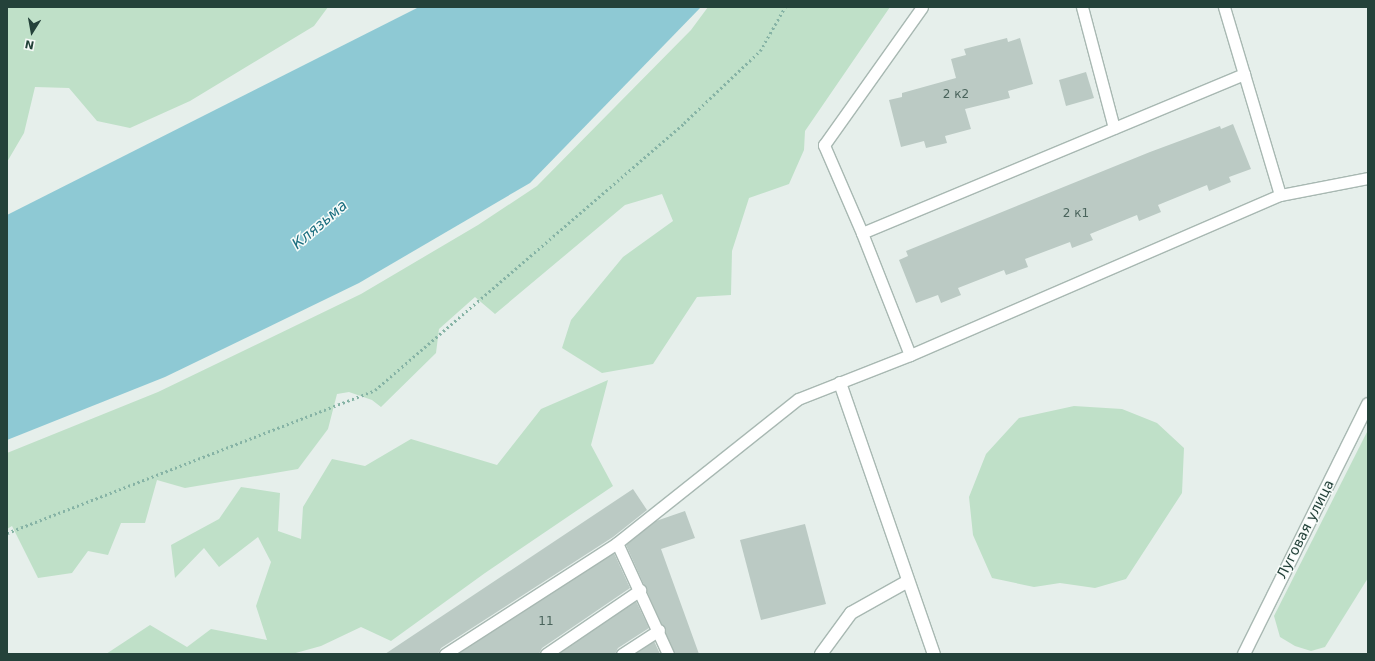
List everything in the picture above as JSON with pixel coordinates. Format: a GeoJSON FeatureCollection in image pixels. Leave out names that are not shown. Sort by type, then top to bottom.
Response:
{"type":"FeatureCollection","features":[{"type":"Feature","properties":{"kind":"street"},"geometry":{"type":"LineString","coordinates":[[840,383],[934,654]]}},
{"type":"Feature","properties":{"kind":"street","name":"Луговая улица"},"geometry":{"type":"LineString","coordinates":[[1244,654],[1368,404]]}},
{"type":"Feature","properties":{"kind":"street"},"geometry":{"type":"LineString","coordinates":[[821,654],[851,614],[908,581]]}},
{"type":"Feature","properties":{"kind":"lane"},"geometry":{"type":"LineString","coordinates":[[910,355],[862,233],[824,144],[922,7]]}},
{"type":"Feature","properties":{"kind":"lane"},"geometry":{"type":"LineString","coordinates":[[1082,7],[1114,128]]}},
{"type":"Feature","properties":{"kind":"lane"},"geometry":{"type":"LineString","coordinates":[[1224,7],[1280,195]]}},
{"type":"Feature","properties":{"kind":"lane"},"geometry":{"type":"LineString","coordinates":[[862,233],[1244,74]]}},
{"type":"Feature","properties":{"kind":"lane"},"geometry":{"type":"LineString","coordinates":[[445,654],[617,543],[798,399],[910,355],[1280,195],[1368,178]]}},
{"type":"Feature","properties":{"kind":"lane"},"geometry":{"type":"LineString","coordinates":[[617,543],[660,630],[668,654]]}},
{"type":"Feature","properties":{"kind":"lane"},"geometry":{"type":"LineString","coordinates":[[546,654],[640,590]]}},
{"type":"Feature","properties":{"kind":"lane"},"geometry":{"type":"LineString","coordinates":[[622,654],[660,630]]}},
{"type":"Feature","properties":{"kind":"path"},"geometry":{"type":"LineString","coordinates":[[7,533],[375,390],[684,124],[760,52],[785,7]]}},
{"type":"Feature","properties":{"kind":"green space"},"geometry":{"type":"Polygon","coordinates":[[[7,7],[328,7],[314,26],[190,101],[130,128],[97,121],[69,88],[35,87],[24,133],[7,162],[7,7]]]}},
{"type":"Feature","properties":{"kind":"green space"},"geometry":{"type":"Polygon","coordinates":[[[708,7],[890,7],[805,131],[804,150],[789,184],[749,198],[732,251],[731,295],[697,297],[653,364],[602,373],[562,348],[571,320],[623,257],[673,221],[662,194],[625,205],[495,314],[475,297],[439,329],[436,353],[381,407],[372,400],[349,392],[337,394],[328,429],[298,469],[185,488],[157,480],[145,523],[121,523],[108,555],[88,551],[72,573],[38,578],[12,526],[7,529],[7,453],[158,392],[361,294],[478,225],[537,186],[691,30],[708,7]]]}},
{"type":"Feature","properties":{"kind":"green space"},"geometry":{"type":"Polygon","coordinates":[[[608,380],[591,445],[613,486],[485,573],[391,641],[361,627],[321,646],[292,654],[106,654],[150,625],[187,647],[211,629],[267,640],[256,606],[271,562],[258,537],[219,567],[204,548],[175,578],[171,545],[219,519],[241,487],[280,493],[278,531],[301,539],[303,507],[332,459],[365,466],[411,439],[497,465],[541,409],[608,380]]]}},
{"type":"Feature","properties":{"kind":"green space"},"geometry":{"type":"Polygon","coordinates":[[[1074,406],[1122,409],[1157,423],[1184,448],[1182,493],[1126,579],[1095,588],[1060,583],[1034,587],[992,578],[973,535],[969,497],[986,454],[1019,418],[1074,406]]]}},
{"type":"Feature","properties":{"kind":"green space"},"geometry":{"type":"Polygon","coordinates":[[[1368,430],[1368,578],[1325,647],[1311,651],[1295,646],[1280,637],[1274,616],[1368,430]]]}},
{"type":"Feature","properties":{"kind":"water","name":"Клязьма"},"geometry":{"type":"Polygon","coordinates":[[[419,7],[701,7],[530,183],[359,283],[165,377],[7,440],[7,215],[419,7]]]}},
{"type":"Feature","properties":{"kind":"building"},"geometry":{"type":"Polygon","coordinates":[[[1007,38],[1008,42],[1020,38],[1033,84],[1008,91],[1010,98],[965,109],[971,129],[945,136],[947,143],[926,148],[924,141],[901,147],[889,100],[902,97],[902,93],[956,78],[951,59],[966,55],[964,49],[1007,38]]]}},
{"type":"Feature","properties":{"kind":"building"},"geometry":{"type":"Polygon","coordinates":[[[1086,72],[1094,98],[1066,106],[1059,80],[1086,72]]]}},
{"type":"Feature","properties":{"kind":"building"},"geometry":{"type":"Polygon","coordinates":[[[1233,124],[1251,169],[1229,177],[1231,182],[1209,191],[1207,185],[1158,205],[1161,212],[1139,221],[1137,215],[1090,234],[1093,240],[1072,248],[1070,242],[1025,259],[1028,267],[1006,275],[1004,270],[958,288],[961,295],[941,303],[938,295],[916,303],[899,260],[908,256],[906,251],[1150,152],[1220,126],[1221,129],[1233,124]]]}},
{"type":"Feature","properties":{"kind":"building"},"geometry":{"type":"Polygon","coordinates":[[[633,489],[647,510],[613,537],[441,648],[438,654],[385,654],[633,489]]]}},
{"type":"Feature","properties":{"kind":"building"},"geometry":{"type":"Polygon","coordinates":[[[685,511],[695,538],[661,549],[699,654],[675,654],[626,545],[656,521],[685,511]]]}},
{"type":"Feature","properties":{"kind":"building"},"geometry":{"type":"Polygon","coordinates":[[[805,524],[826,604],[761,620],[740,540],[805,524]]]}},
{"type":"Feature","properties":{"kind":"building"},"geometry":{"type":"Polygon","coordinates":[[[614,553],[630,588],[542,648],[539,654],[458,654],[614,553]]]}},
{"type":"Feature","properties":{"kind":"building"},"geometry":{"type":"Polygon","coordinates":[[[636,601],[649,628],[618,648],[615,654],[558,654],[636,601]]]}},
{"type":"Feature","properties":{"kind":"building"},"geometry":{"type":"Polygon","coordinates":[[[654,641],[660,654],[635,654],[654,641]]]}}]}
